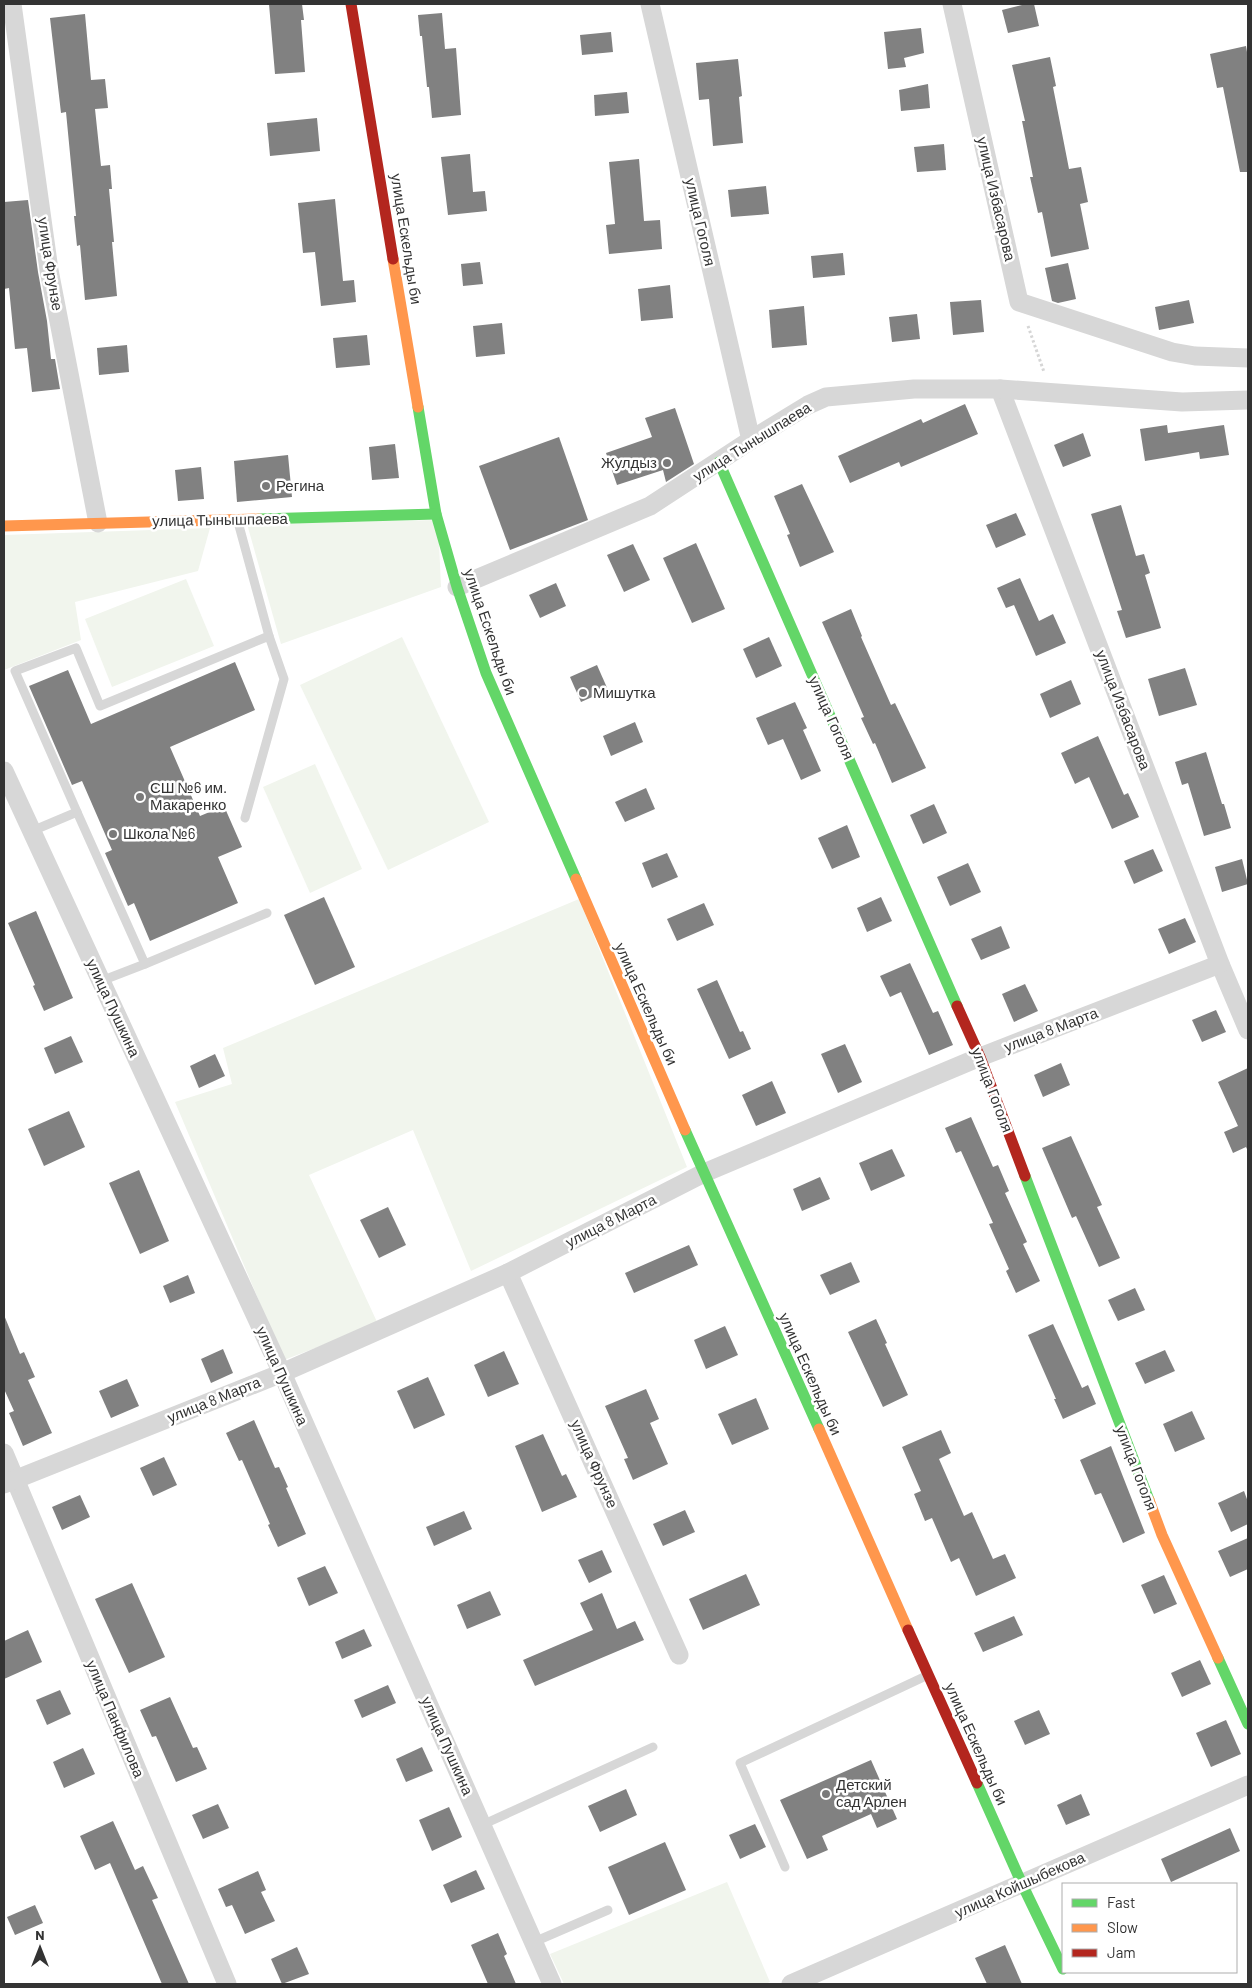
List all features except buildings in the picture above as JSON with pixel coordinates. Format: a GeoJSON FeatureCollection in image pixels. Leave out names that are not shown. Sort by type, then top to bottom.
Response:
{"type":"FeatureCollection","features":[{"type":"Feature","properties":{"kind":"street","name":"улица Фрунзе"},"geometry":{"type":"LineString","coordinates":[[12,4],[50,270],[98,523]]}},
{"type":"Feature","properties":{"kind":"street","name":"улица Ескельды би"},"geometry":{"type":"LineString","coordinates":[[351,4],[436,514],[457,586],[486,673],[704,1174],[1022,1884],[1062,1967]]}},
{"type":"Feature","properties":{"kind":"street","name":"улица Гоголя"},"geometry":{"type":"LineString","coordinates":[[650,4],[751,440]]}},
{"type":"Feature","properties":{"kind":"street","name":"улица Избасарова"},"geometry":{"type":"LineString","coordinates":[[952,4],[1019,302]]}},
{"type":"Feature","properties":{"kind":"street"},"geometry":{"type":"LineString","coordinates":[[1019,302],[1172,352],[1195,356],[1248,358]]}},
{"type":"Feature","properties":{"kind":"street","name":"улица Тынышпаева"},"geometry":{"type":"LineString","coordinates":[[457,586],[650,506],[751,440],[808,405],[826,397],[914,389],[1000,389],[1182,402],[1248,400]]}},
{"type":"Feature","properties":{"kind":"street","name":"улица Избасарова"},"geometry":{"type":"LineString","coordinates":[[1000,389],[1220,964],[1243,1005],[1248,1030]]}},
{"type":"Feature","properties":{"kind":"street","name":"улица Гоголя"},"geometry":{"type":"LineString","coordinates":[[719,462],[980,1057],[1162,1535],[1248,1724]]}},
{"type":"Feature","properties":{"kind":"street","name":"улица Тынышпаева"},"geometry":{"type":"LineString","coordinates":[[4,526],[436,514]]}},
{"type":"Feature","properties":{"kind":"street","name":"улица Пушкина"},"geometry":{"type":"LineString","coordinates":[[4,771],[282,1374],[552,1984]]}},
{"type":"Feature","properties":{"kind":"street","name":"улица 8 Марта"},"geometry":{"type":"LineString","coordinates":[[10,1482],[282,1374],[508,1274],[704,1174],[980,1057],[1220,964]]}},
{"type":"Feature","properties":{"kind":"street","name":"улица Фрунзе"},"geometry":{"type":"LineString","coordinates":[[508,1274],[680,1655]]}},
{"type":"Feature","properties":{"kind":"street","name":"улица Панфилова"},"geometry":{"type":"LineString","coordinates":[[4,1453],[10,1482],[227,1984]]}},
{"type":"Feature","properties":{"kind":"street","name":"улица Койшыбекова"},"geometry":{"type":"LineString","coordinates":[[791,1984],[1248,1785]]}},
{"type":"Feature","properties":{"kind":"lane"},"geometry":{"type":"LineString","coordinates":[[237,519],[269,636],[284,679],[245,818]]}},
{"type":"Feature","properties":{"kind":"lane"},"geometry":{"type":"LineString","coordinates":[[145,964],[15,671],[76,648],[100,706],[269,636]]}},
{"type":"Feature","properties":{"kind":"lane"},"geometry":{"type":"LineString","coordinates":[[32,831],[77,812]]}},
{"type":"Feature","properties":{"kind":"lane"},"geometry":{"type":"LineString","coordinates":[[101,981],[267,913]]}},
{"type":"Feature","properties":{"kind":"lane"},"geometry":{"type":"LineString","coordinates":[[785,1866],[740,1763],[928,1675]]}},
{"type":"Feature","properties":{"kind":"lane"},"geometry":{"type":"LineString","coordinates":[[482,1825],[653,1747]]}},
{"type":"Feature","properties":{"kind":"lane"},"geometry":{"type":"LineString","coordinates":[[534,1942],[608,1910]]}},
{"type":"Feature","properties":{"kind":"path"},"geometry":{"type":"LineString","coordinates":[[1019,302],[1050,392]]}},
{"type":"Feature","properties":{"kind":"shaded area"},"geometry":{"type":"Polygon","coordinates":[[[438,520],[441,587],[281,644],[247,524],[438,520]]]}},
{"type":"Feature","properties":{"kind":"shaded area"},"geometry":{"type":"Polygon","coordinates":[[[210,528],[198,571],[75,602],[81,640],[4,670],[4,535],[210,528]]]}},
{"type":"Feature","properties":{"kind":"shaded area"},"geometry":{"type":"Polygon","coordinates":[[[186,579],[214,646],[112,687],[85,619],[186,579]]]}},
{"type":"Feature","properties":{"kind":"shaded area"},"geometry":{"type":"Polygon","coordinates":[[[402,637],[489,822],[388,870],[300,685],[402,637]]]}},
{"type":"Feature","properties":{"kind":"shaded area"},"geometry":{"type":"Polygon","coordinates":[[[315,764],[362,869],[310,893],[263,787],[315,764]]]}},
{"type":"Feature","properties":{"kind":"shaded area"},"geometry":{"type":"Polygon","coordinates":[[[579,899],[687,1167],[471,1271],[413,1130],[309,1175],[378,1324],[284,1360],[175,1102],[232,1084],[223,1048],[579,899]]]}},
{"type":"Feature","properties":{"kind":"shaded area"},"geometry":{"type":"Polygon","coordinates":[[[727,1882],[770,1982],[765,1984],[564,1984],[550,1954],[727,1882]]]}},
{"type":"Feature","properties":{"kind":"traffic: fast"},"geometry":{"type":"LineString","coordinates":[[418,407],[436,514],[457,587],[486,673],[576,879]]}},
{"type":"Feature","properties":{"kind":"traffic: fast"},"geometry":{"type":"LineString","coordinates":[[719,462],[957,1006]]}},
{"type":"Feature","properties":{"kind":"traffic: fast"},"geometry":{"type":"LineString","coordinates":[[259,519],[436,514]]}},
{"type":"Feature","properties":{"kind":"traffic: fast"},"geometry":{"type":"LineString","coordinates":[[685,1130],[819,1429]]}},
{"type":"Feature","properties":{"kind":"traffic: fast"},"geometry":{"type":"LineString","coordinates":[[1025,1176],[1149,1500]]}},
{"type":"Feature","properties":{"kind":"traffic: fast"},"geometry":{"type":"LineString","coordinates":[[1218,1658],[1248,1724]]}},
{"type":"Feature","properties":{"kind":"traffic: fast"},"geometry":{"type":"LineString","coordinates":[[977,1783],[1022,1884],[1062,1967]]}},
{"type":"Feature","properties":{"kind":"traffic: slow"},"geometry":{"type":"LineString","coordinates":[[393,259],[418,407]]}},
{"type":"Feature","properties":{"kind":"traffic: slow"},"geometry":{"type":"LineString","coordinates":[[4,526],[259,519]]}},
{"type":"Feature","properties":{"kind":"traffic: slow"},"geometry":{"type":"LineString","coordinates":[[576,879],[685,1130]]}},
{"type":"Feature","properties":{"kind":"traffic: slow"},"geometry":{"type":"LineString","coordinates":[[819,1429],[908,1630]]}},
{"type":"Feature","properties":{"kind":"traffic: slow"},"geometry":{"type":"LineString","coordinates":[[1149,1500],[1162,1535],[1218,1658]]}},
{"type":"Feature","properties":{"kind":"traffic: jam"},"geometry":{"type":"LineString","coordinates":[[351,4],[393,259]]}},
{"type":"Feature","properties":{"kind":"traffic: jam"},"geometry":{"type":"LineString","coordinates":[[957,1006],[980,1057],[1025,1176]]}},
{"type":"Feature","properties":{"kind":"traffic: jam"},"geometry":{"type":"LineString","coordinates":[[908,1630],[977,1783]]}},
{"type":"Feature","properties":{"kind":"place","name":"Жулдыз"},"geometry":{"type":"Point","coordinates":[667,463]}},
{"type":"Feature","properties":{"kind":"place","name":"Регина"},"geometry":{"type":"Point","coordinates":[266,486]}},
{"type":"Feature","properties":{"kind":"place","name":"Мишутка"},"geometry":{"type":"Point","coordinates":[583,693]}},
{"type":"Feature","properties":{"kind":"place","name":"СШ №6 им. Макаренко"},"geometry":{"type":"Point","coordinates":[140,797]}},
{"type":"Feature","properties":{"kind":"place","name":"Школа №6"},"geometry":{"type":"Point","coordinates":[113,834]}},
{"type":"Feature","properties":{"kind":"place","name":"Детский сад Арлен"},"geometry":{"type":"Point","coordinates":[826,1794]}}]}
